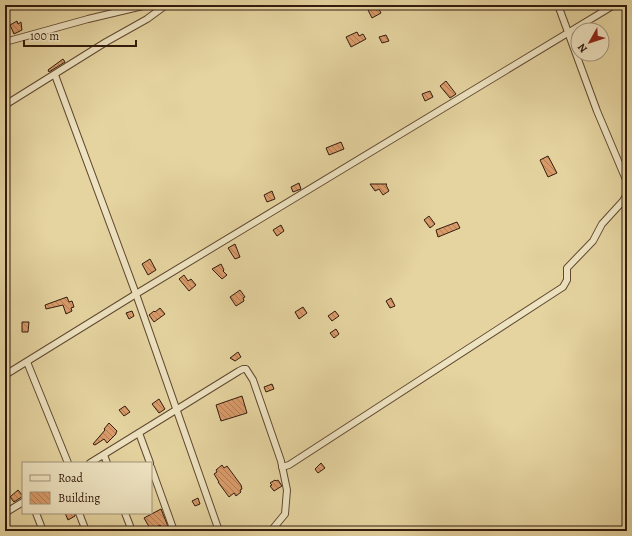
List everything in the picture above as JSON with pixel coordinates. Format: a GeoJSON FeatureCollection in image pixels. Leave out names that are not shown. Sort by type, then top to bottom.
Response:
{"type":"FeatureCollection","features":[{"type":"Feature","properties":{"kind":"street"},"geometry":{"type":"LineString","coordinates":[[5,42],[88,19],[147,5]]}},
{"type":"Feature","properties":{"kind":"street"},"geometry":{"type":"LineString","coordinates":[[5,105],[166,5]]}},
{"type":"Feature","properties":{"kind":"street"},"geometry":{"type":"LineString","coordinates":[[558,5],[597,111],[627,182]]}},
{"type":"Feature","properties":{"kind":"street"},"geometry":{"type":"LineString","coordinates":[[5,375],[136,294],[614,5]]}},
{"type":"Feature","properties":{"kind":"street"},"geometry":{"type":"LineString","coordinates":[[55,75],[178,409],[219,531]]}},
{"type":"Feature","properties":{"kind":"street"},"geometry":{"type":"LineString","coordinates":[[282,467],[288,465],[563,287],[567,280],[567,268],[592,240],[602,224],[623,201],[627,194]]}},
{"type":"Feature","properties":{"kind":"street"},"geometry":{"type":"LineString","coordinates":[[27,362],[68,462]]}},
{"type":"Feature","properties":{"kind":"street"},"geometry":{"type":"LineString","coordinates":[[92,462],[238,371],[246,369],[253,380],[282,467],[287,490],[285,514],[271,531]]}},
{"type":"Feature","properties":{"kind":"street"},"geometry":{"type":"LineString","coordinates":[[139,433],[150,462]]}},
{"type":"Feature","properties":{"kind":"street"},"geometry":{"type":"LineString","coordinates":[[104,455],[107,462]]}},
{"type":"Feature","properties":{"kind":"street"},"geometry":{"type":"LineString","coordinates":[[152,470],[174,531]]}},
{"type":"Feature","properties":{"kind":"street"},"geometry":{"type":"LineString","coordinates":[[5,513],[22,503]]}},
{"type":"Feature","properties":{"kind":"street"},"geometry":{"type":"LineString","coordinates":[[36,514],[43,531]]}},
{"type":"Feature","properties":{"kind":"street"},"geometry":{"type":"LineString","coordinates":[[80,514],[86,531]]}},
{"type":"Feature","properties":{"kind":"street"},"geometry":{"type":"LineString","coordinates":[[125,514],[132,531]]}},
{"type":"Feature","properties":{"kind":"building"},"geometry":{"type":"Polygon","coordinates":[[[377,5],[381,13],[372,18],[368,10],[377,5]]]}},
{"type":"Feature","properties":{"kind":"building"},"geometry":{"type":"Polygon","coordinates":[[[17,21],[18,24],[21,22],[22,30],[14,34],[10,25],[17,21]]]}},
{"type":"Feature","properties":{"kind":"building"},"geometry":{"type":"Polygon","coordinates":[[[357,32],[359,36],[363,34],[366,39],[351,47],[346,37],[357,32]]]}},
{"type":"Feature","properties":{"kind":"building"},"geometry":{"type":"Polygon","coordinates":[[[386,35],[389,41],[382,43],[379,37],[386,35]]]}},
{"type":"Feature","properties":{"kind":"building"},"geometry":{"type":"Polygon","coordinates":[[[63,59],[65,62],[49,72],[48,70],[63,59]]]}},
{"type":"Feature","properties":{"kind":"building"},"geometry":{"type":"Polygon","coordinates":[[[446,81],[456,94],[450,98],[440,86],[446,81]]]}},
{"type":"Feature","properties":{"kind":"building"},"geometry":{"type":"Polygon","coordinates":[[[430,91],[433,97],[425,101],[422,94],[430,91]]]}},
{"type":"Feature","properties":{"kind":"building"},"geometry":{"type":"Polygon","coordinates":[[[341,142],[344,149],[329,155],[326,148],[341,142]]]}},
{"type":"Feature","properties":{"kind":"building"},"geometry":{"type":"Polygon","coordinates":[[[548,156],[557,173],[548,177],[540,160],[548,156]]]}},
{"type":"Feature","properties":{"kind":"building"},"geometry":{"type":"Polygon","coordinates":[[[299,183],[301,189],[293,192],[291,187],[299,183]]]}},
{"type":"Feature","properties":{"kind":"building"},"geometry":{"type":"Polygon","coordinates":[[[370,184],[387,184],[386,185],[389,191],[383,195],[379,189],[375,191],[370,184]]]}},
{"type":"Feature","properties":{"kind":"building"},"geometry":{"type":"Polygon","coordinates":[[[272,191],[275,199],[267,202],[264,195],[272,191]]]}},
{"type":"Feature","properties":{"kind":"building"},"geometry":{"type":"Polygon","coordinates":[[[429,216],[435,224],[430,228],[424,220],[429,216]]]}},
{"type":"Feature","properties":{"kind":"building"},"geometry":{"type":"Polygon","coordinates":[[[457,222],[460,228],[438,237],[436,230],[457,222]]]}},
{"type":"Feature","properties":{"kind":"building"},"geometry":{"type":"Polygon","coordinates":[[[281,225],[284,231],[277,236],[273,230],[281,225]]]}},
{"type":"Feature","properties":{"kind":"building"},"geometry":{"type":"Polygon","coordinates":[[[235,244],[240,257],[235,259],[228,248],[235,244]]]}},
{"type":"Feature","properties":{"kind":"building"},"geometry":{"type":"Polygon","coordinates":[[[150,259],[156,270],[148,275],[142,264],[150,259]]]}},
{"type":"Feature","properties":{"kind":"building"},"geometry":{"type":"Polygon","coordinates":[[[221,264],[224,270],[223,271],[227,275],[222,279],[212,269],[221,264]]]}},
{"type":"Feature","properties":{"kind":"building"},"geometry":{"type":"Polygon","coordinates":[[[184,275],[188,281],[191,279],[196,285],[189,291],[179,279],[184,275]]]}},
{"type":"Feature","properties":{"kind":"building"},"geometry":{"type":"Polygon","coordinates":[[[240,290],[245,297],[243,298],[244,301],[236,306],[230,297],[240,290]]]}},
{"type":"Feature","properties":{"kind":"building"},"geometry":{"type":"Polygon","coordinates":[[[67,297],[69,302],[72,301],[74,307],[71,308],[72,311],[66,314],[63,305],[46,309],[45,305],[67,297]]]}},
{"type":"Feature","properties":{"kind":"building"},"geometry":{"type":"Polygon","coordinates":[[[391,298],[395,306],[390,308],[386,301],[391,298]]]}},
{"type":"Feature","properties":{"kind":"building"},"geometry":{"type":"Polygon","coordinates":[[[303,307],[307,313],[299,319],[295,312],[303,307]]]}},
{"type":"Feature","properties":{"kind":"building"},"geometry":{"type":"Polygon","coordinates":[[[160,308],[165,314],[154,322],[149,315],[160,308]]]}},
{"type":"Feature","properties":{"kind":"building"},"geometry":{"type":"Polygon","coordinates":[[[132,311],[134,316],[129,319],[126,313],[132,311]]]}},
{"type":"Feature","properties":{"kind":"building"},"geometry":{"type":"Polygon","coordinates":[[[335,311],[339,316],[332,321],[328,316],[335,311]]]}},
{"type":"Feature","properties":{"kind":"building"},"geometry":{"type":"Polygon","coordinates":[[[22,322],[29,322],[28,332],[22,332],[22,322]]]}},
{"type":"Feature","properties":{"kind":"building"},"geometry":{"type":"Polygon","coordinates":[[[336,329],[339,334],[334,338],[330,333],[336,329]]]}},
{"type":"Feature","properties":{"kind":"building"},"geometry":{"type":"Polygon","coordinates":[[[238,352],[241,357],[235,361],[230,358],[238,352]]]}},
{"type":"Feature","properties":{"kind":"building"},"geometry":{"type":"Polygon","coordinates":[[[272,384],[274,389],[266,392],[264,387],[272,384]]]}},
{"type":"Feature","properties":{"kind":"building"},"geometry":{"type":"Polygon","coordinates":[[[242,396],[247,413],[221,421],[216,405],[242,396]]]}},
{"type":"Feature","properties":{"kind":"building"},"geometry":{"type":"Polygon","coordinates":[[[159,399],[165,409],[159,413],[152,404],[159,399]]]}},
{"type":"Feature","properties":{"kind":"building"},"geometry":{"type":"Polygon","coordinates":[[[125,406],[130,412],[124,416],[119,410],[125,406]]]}},
{"type":"Feature","properties":{"kind":"building"},"geometry":{"type":"Polygon","coordinates":[[[109,423],[117,431],[116,434],[107,443],[104,439],[95,445],[93,444],[105,430],[104,429],[109,423]]]}},
{"type":"Feature","properties":{"kind":"building"},"geometry":{"type":"Polygon","coordinates":[[[321,463],[325,468],[318,473],[315,469],[321,463]]]}},
{"type":"Feature","properties":{"kind":"building"},"geometry":{"type":"Polygon","coordinates":[[[222,465],[224,468],[227,466],[241,485],[241,492],[236,496],[234,493],[229,497],[214,474],[222,465]]]}},
{"type":"Feature","properties":{"kind":"building"},"geometry":{"type":"Polygon","coordinates":[[[278,480],[282,486],[274,491],[270,486],[272,485],[270,483],[278,480]]]}},
{"type":"Feature","properties":{"kind":"building"},"geometry":{"type":"Polygon","coordinates":[[[18,490],[22,495],[22,497],[14,502],[10,497],[18,490]]]}},
{"type":"Feature","properties":{"kind":"building"},"geometry":{"type":"Polygon","coordinates":[[[198,498],[200,504],[195,506],[192,501],[198,498]]]}},
{"type":"Feature","properties":{"kind":"building"},"geometry":{"type":"Polygon","coordinates":[[[161,509],[169,529],[164,531],[160,525],[151,530],[144,518],[161,509]]]}},
{"type":"Feature","properties":{"kind":"building"},"geometry":{"type":"Polygon","coordinates":[[[65,514],[75,514],[75,516],[68,520],[65,514]]]}}]}
